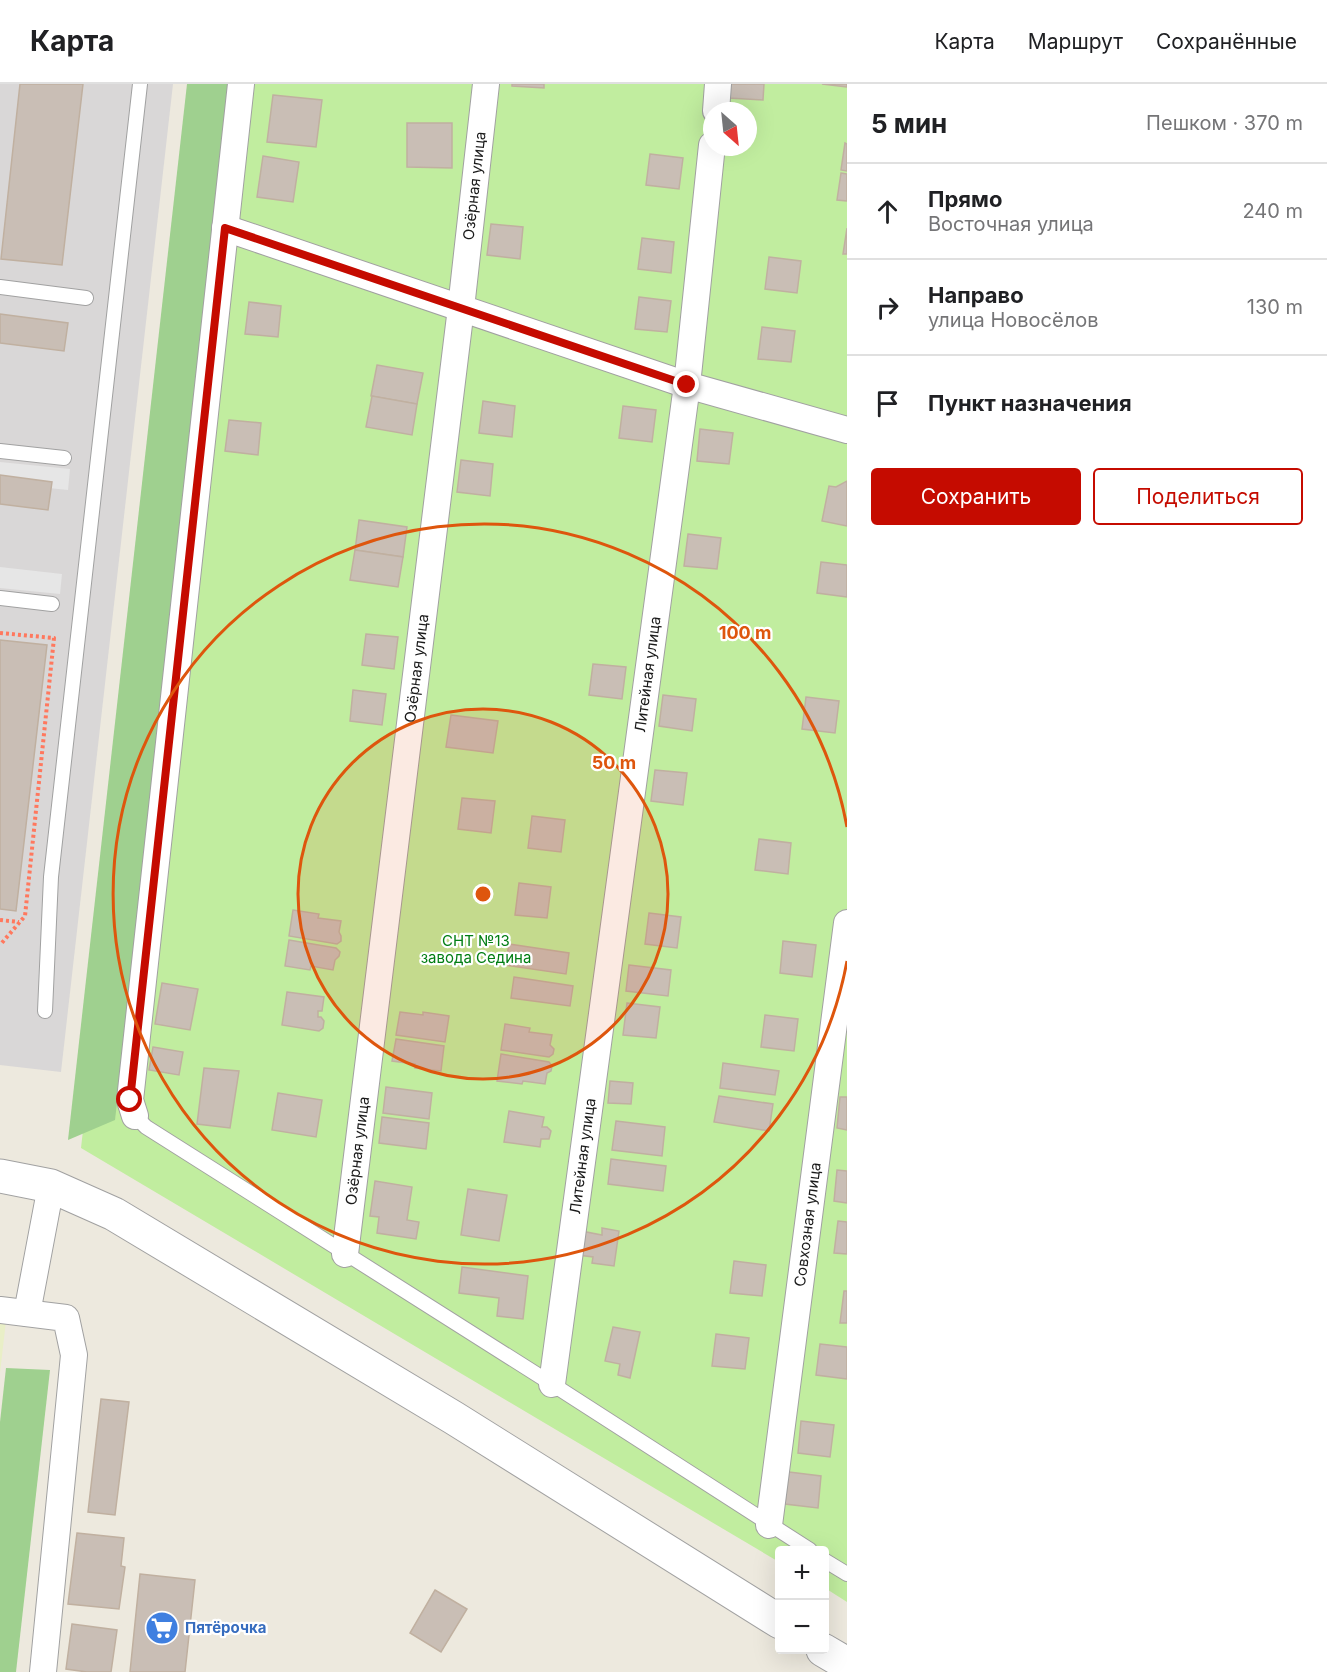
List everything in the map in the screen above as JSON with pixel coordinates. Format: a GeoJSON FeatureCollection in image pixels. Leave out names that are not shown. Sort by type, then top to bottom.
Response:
{"type":"FeatureCollection","features":[{"type":"Feature","properties":{"kind":"street"},"geometry":{"type":"LineString","coordinates":[[135,1116],[130,1100],[241,84]]}},
{"type":"Feature","properties":{"kind":"street","name":"Озёрная улица"},"geometry":{"type":"LineString","coordinates":[[345,1254],[461,308],[486,84]]}},
{"type":"Feature","properties":{"kind":"street"},"geometry":{"type":"LineString","coordinates":[[717,102],[718,84]]}},
{"type":"Feature","properties":{"kind":"street","name":"Литейная улица"},"geometry":{"type":"LineString","coordinates":[[552,1384],[687,385],[711,156]]}},
{"type":"Feature","properties":{"kind":"street"},"geometry":{"type":"LineString","coordinates":[[225,228],[687,385],[847,430]]}},
{"type":"Feature","properties":{"kind":"street","name":"Совхозная улица"},"geometry":{"type":"LineString","coordinates":[[769,1525],[847,923]]}},
{"type":"Feature","properties":{"kind":"street"},"geometry":{"type":"LineString","coordinates":[[0,1176],[51,1186],[125,1220],[454,1418],[775,1619]]}},
{"type":"Feature","properties":{"kind":"street"},"geometry":{"type":"LineString","coordinates":[[27,1313],[51,1186]]}},
{"type":"Feature","properties":{"kind":"street"},"geometry":{"type":"LineString","coordinates":[[0,1310],[66,1318],[74,1355],[44,1672]]}},
{"type":"Feature","properties":{"kind":"street"},"geometry":{"type":"LineString","coordinates":[[829,1654],[847,1664]]}},
{"type":"Feature","properties":{"kind":"lane"},"geometry":{"type":"LineString","coordinates":[[45,1011],[51,877],[140,84]]}},
{"type":"Feature","properties":{"kind":"lane"},"geometry":{"type":"LineString","coordinates":[[0,287],[86,298]]}},
{"type":"Feature","properties":{"kind":"lane"},"geometry":{"type":"LineString","coordinates":[[0,451],[64,458]]}},
{"type":"Feature","properties":{"kind":"lane"},"geometry":{"type":"LineString","coordinates":[[0,598],[52,604]]}},
{"type":"Feature","properties":{"kind":"lane"},"geometry":{"type":"LineString","coordinates":[[135,1116],[146,1127],[552,1384],[802,1546]]}},
{"type":"Feature","properties":{"kind":"lane"},"geometry":{"type":"LineString","coordinates":[[829,1563],[847,1574]]}},
{"type":"Feature","properties":{"kind":"path"},"geometry":{"type":"LineString","coordinates":[[0,633],[54,638],[25,916],[0,945]]}},
{"type":"Feature","properties":{"kind":"path"},"geometry":{"type":"LineString","coordinates":[[0,920],[19,922]]}},
{"type":"Feature","properties":{"kind":"shaded area"},"geometry":{"type":"Polygon","coordinates":[[[0,84],[173,84],[61,1072],[0,1065],[0,84]]]}},
{"type":"Feature","properties":{"kind":"shaded area"},"geometry":{"type":"Polygon","coordinates":[[[0,462],[70,469],[68,490],[0,483],[0,462]]]}},
{"type":"Feature","properties":{"kind":"shaded area"},"geometry":{"type":"Polygon","coordinates":[[[0,567],[62,574],[60,594],[0,588],[0,567]]]}},
{"type":"Feature","properties":{"kind":"green space"},"geometry":{"type":"Polygon","coordinates":[[[187,84],[236,84],[115,1120],[68,1140],[187,84]]]}},
{"type":"Feature","properties":{"kind":"green space","name":"СНТ №13 завода Седина"},"geometry":{"type":"Polygon","coordinates":[[[200,84],[847,84],[847,1602],[829,1591],[829,1546],[775,1546],[775,1560],[81,1148],[200,84]]]}},
{"type":"Feature","properties":{"kind":"green space"},"geometry":{"type":"Polygon","coordinates":[[[0,1320],[6,1321],[0,1373],[0,1320]]]}},
{"type":"Feature","properties":{"kind":"green space"},"geometry":{"type":"Polygon","coordinates":[[[6,1368],[50,1370],[16,1672],[0,1672],[0,1422],[6,1368]]]}},
{"type":"Feature","properties":{"kind":"building"},"geometry":{"type":"Polygon","coordinates":[[[20,84],[83,84],[62,265],[1,259],[20,84]]]}},
{"type":"Feature","properties":{"kind":"building"},"geometry":{"type":"Polygon","coordinates":[[[512,84],[544,84],[544,88],[512,86],[512,84]]]}},
{"type":"Feature","properties":{"kind":"building"},"geometry":{"type":"Polygon","coordinates":[[[728,84],[764,84],[763,100],[728,98],[728,84]]]}},
{"type":"Feature","properties":{"kind":"building"},"geometry":{"type":"Polygon","coordinates":[[[822,84],[847,84],[847,87],[822,84]]]}},
{"type":"Feature","properties":{"kind":"building"},"geometry":{"type":"Polygon","coordinates":[[[273,95],[322,100],[316,147],[267,142],[273,95]]]}},
{"type":"Feature","properties":{"kind":"building"},"geometry":{"type":"Polygon","coordinates":[[[407,123],[452,123],[452,168],[407,167],[407,123]]]}},
{"type":"Feature","properties":{"kind":"building"},"geometry":{"type":"Polygon","coordinates":[[[845,143],[847,144],[847,171],[841,170],[845,143]]]}},
{"type":"Feature","properties":{"kind":"building"},"geometry":{"type":"Polygon","coordinates":[[[650,154],[683,158],[679,189],[646,185],[650,154]]]}},
{"type":"Feature","properties":{"kind":"building"},"geometry":{"type":"Polygon","coordinates":[[[263,156],[299,162],[293,202],[257,197],[263,156]]]}},
{"type":"Feature","properties":{"kind":"building"},"geometry":{"type":"Polygon","coordinates":[[[841,173],[847,174],[847,201],[837,200],[841,173]]]}},
{"type":"Feature","properties":{"kind":"building"},"geometry":{"type":"Polygon","coordinates":[[[491,224],[523,227],[520,259],[487,255],[491,224]]]}},
{"type":"Feature","properties":{"kind":"building"},"geometry":{"type":"Polygon","coordinates":[[[847,228],[847,254],[843,254],[847,228]]]}},
{"type":"Feature","properties":{"kind":"building"},"geometry":{"type":"Polygon","coordinates":[[[642,238],[674,242],[671,273],[638,269],[642,238]]]}},
{"type":"Feature","properties":{"kind":"building"},"geometry":{"type":"Polygon","coordinates":[[[769,257],[801,261],[797,293],[765,289],[769,257]]]}},
{"type":"Feature","properties":{"kind":"building"},"geometry":{"type":"Polygon","coordinates":[[[639,297],[671,301],[667,332],[635,329],[639,297]]]}},
{"type":"Feature","properties":{"kind":"building"},"geometry":{"type":"Polygon","coordinates":[[[249,302],[281,306],[278,337],[245,334],[249,302]]]}},
{"type":"Feature","properties":{"kind":"building"},"geometry":{"type":"Polygon","coordinates":[[[0,314],[68,323],[64,351],[0,343],[0,314]]]}},
{"type":"Feature","properties":{"kind":"building"},"geometry":{"type":"Polygon","coordinates":[[[762,327],[795,331],[791,362],[758,359],[762,327]]]}},
{"type":"Feature","properties":{"kind":"building"},"geometry":{"type":"Polygon","coordinates":[[[377,365],[423,373],[417,404],[371,396],[377,365]]]}},
{"type":"Feature","properties":{"kind":"building"},"geometry":{"type":"Polygon","coordinates":[[[372,396],[417,404],[412,435],[366,427],[372,396]]]}},
{"type":"Feature","properties":{"kind":"building"},"geometry":{"type":"Polygon","coordinates":[[[483,401],[515,406],[512,437],[479,433],[483,401]]]}},
{"type":"Feature","properties":{"kind":"building"},"geometry":{"type":"Polygon","coordinates":[[[623,406],[656,410],[652,442],[619,438],[623,406]]]}},
{"type":"Feature","properties":{"kind":"building"},"geometry":{"type":"Polygon","coordinates":[[[229,420],[261,423],[258,455],[225,451],[229,420]]]}},
{"type":"Feature","properties":{"kind":"building"},"geometry":{"type":"Polygon","coordinates":[[[700,429],[733,433],[729,464],[697,461],[700,429]]]}},
{"type":"Feature","properties":{"kind":"building"},"geometry":{"type":"Polygon","coordinates":[[[461,460],[493,464],[490,496],[457,492],[461,460]]]}},
{"type":"Feature","properties":{"kind":"building"},"geometry":{"type":"Polygon","coordinates":[[[0,475],[52,482],[48,510],[0,504],[0,475]]]}},
{"type":"Feature","properties":{"kind":"building"},"geometry":{"type":"Polygon","coordinates":[[[847,481],[847,526],[822,521],[829,486],[836,487],[847,481]]]}},
{"type":"Feature","properties":{"kind":"building"},"geometry":{"type":"Polygon","coordinates":[[[359,520],[407,527],[403,557],[355,550],[359,520]]]}},
{"type":"Feature","properties":{"kind":"building"},"geometry":{"type":"Polygon","coordinates":[[[688,534],[721,538],[717,569],[684,566],[688,534]]]}},
{"type":"Feature","properties":{"kind":"building"},"geometry":{"type":"Polygon","coordinates":[[[355,550],[403,557],[398,587],[350,580],[355,550]]]}},
{"type":"Feature","properties":{"kind":"building"},"geometry":{"type":"Polygon","coordinates":[[[821,562],[847,565],[847,597],[817,593],[821,562]]]}},
{"type":"Feature","properties":{"kind":"building"},"geometry":{"type":"Polygon","coordinates":[[[366,634],[398,637],[394,669],[362,665],[366,634]]]}},
{"type":"Feature","properties":{"kind":"building"},"geometry":{"type":"Polygon","coordinates":[[[0,640],[47,645],[16,911],[0,909],[0,640]]]}},
{"type":"Feature","properties":{"kind":"building"},"geometry":{"type":"Polygon","coordinates":[[[593,664],[626,667],[622,699],[589,695],[593,664]]]}},
{"type":"Feature","properties":{"kind":"building"},"geometry":{"type":"Polygon","coordinates":[[[353,690],[386,694],[382,725],[350,721],[353,690]]]}},
{"type":"Feature","properties":{"kind":"building"},"geometry":{"type":"Polygon","coordinates":[[[663,695],[696,699],[692,731],[659,726],[663,695]]]}},
{"type":"Feature","properties":{"kind":"building"},"geometry":{"type":"Polygon","coordinates":[[[806,697],[839,701],[835,733],[802,729],[806,697]]]}},
{"type":"Feature","properties":{"kind":"building"},"geometry":{"type":"Polygon","coordinates":[[[451,715],[498,721],[493,753],[446,747],[451,715]]]}},
{"type":"Feature","properties":{"kind":"building"},"geometry":{"type":"Polygon","coordinates":[[[655,770],[687,773],[683,805],[651,801],[655,770]]]}},
{"type":"Feature","properties":{"kind":"building"},"geometry":{"type":"Polygon","coordinates":[[[462,798],[495,801],[491,833],[458,829],[462,798]]]}},
{"type":"Feature","properties":{"kind":"building"},"geometry":{"type":"Polygon","coordinates":[[[532,816],[565,820],[561,852],[528,848],[532,816]]]}},
{"type":"Feature","properties":{"kind":"building"},"geometry":{"type":"Polygon","coordinates":[[[759,839],[791,843],[788,874],[755,870],[759,839]]]}},
{"type":"Feature","properties":{"kind":"building"},"geometry":{"type":"Polygon","coordinates":[[[519,883],[551,887],[547,918],[515,915],[519,883]]]}},
{"type":"Feature","properties":{"kind":"building"},"geometry":{"type":"Polygon","coordinates":[[[293,910],[319,914],[318,918],[341,921],[339,932],[341,941],[337,944],[289,936],[293,910]]]}},
{"type":"Feature","properties":{"kind":"building"},"geometry":{"type":"Polygon","coordinates":[[[649,913],[681,917],[677,948],[645,944],[649,913]]]}},
{"type":"Feature","properties":{"kind":"building"},"geometry":{"type":"Polygon","coordinates":[[[289,940],[336,948],[340,952],[333,970],[311,966],[310,970],[285,966],[289,940]]]}},
{"type":"Feature","properties":{"kind":"building"},"geometry":{"type":"Polygon","coordinates":[[[783,941],[816,945],[812,977],[780,973],[783,941]]]}},
{"type":"Feature","properties":{"kind":"building"},"geometry":{"type":"Polygon","coordinates":[[[509,944],[569,953],[566,974],[505,965],[509,944]]]}},
{"type":"Feature","properties":{"kind":"building"},"geometry":{"type":"Polygon","coordinates":[[[629,965],[671,970],[668,996],[626,991],[629,965]]]}},
{"type":"Feature","properties":{"kind":"building"},"geometry":{"type":"Polygon","coordinates":[[[514,977],[573,986],[570,1006],[511,998],[514,977]]]}},
{"type":"Feature","properties":{"kind":"building"},"geometry":{"type":"Polygon","coordinates":[[[162,983],[198,989],[190,1030],[155,1024],[162,983]]]}},
{"type":"Feature","properties":{"kind":"building"},"geometry":{"type":"Polygon","coordinates":[[[287,992],[324,997],[322,1011],[318,1011],[318,1017],[324,1021],[323,1028],[319,1031],[282,1025],[287,992]]]}},
{"type":"Feature","properties":{"kind":"building"},"geometry":{"type":"Polygon","coordinates":[[[627,1003],[660,1007],[656,1038],[623,1035],[627,1003]]]}},
{"type":"Feature","properties":{"kind":"building"},"geometry":{"type":"Polygon","coordinates":[[[400,1012],[423,1015],[423,1012],[449,1016],[445,1042],[396,1035],[400,1012]]]}},
{"type":"Feature","properties":{"kind":"building"},"geometry":{"type":"Polygon","coordinates":[[[765,1015],[798,1019],[794,1051],[761,1047],[765,1015]]]}},
{"type":"Feature","properties":{"kind":"building"},"geometry":{"type":"Polygon","coordinates":[[[505,1024],[530,1028],[529,1032],[552,1035],[550,1045],[554,1049],[553,1054],[549,1057],[501,1050],[505,1024]]]}},
{"type":"Feature","properties":{"kind":"building"},"geometry":{"type":"Polygon","coordinates":[[[396,1039],[444,1046],[441,1071],[415,1068],[415,1064],[392,1061],[396,1039]]]}},
{"type":"Feature","properties":{"kind":"building"},"geometry":{"type":"Polygon","coordinates":[[[153,1047],[183,1052],[179,1075],[149,1070],[153,1047]]]}},
{"type":"Feature","properties":{"kind":"building"},"geometry":{"type":"Polygon","coordinates":[[[501,1054],[549,1062],[552,1066],[551,1071],[547,1073],[545,1084],[497,1081],[501,1054]]]}},
{"type":"Feature","properties":{"kind":"building"},"geometry":{"type":"Polygon","coordinates":[[[723,1063],[779,1071],[775,1095],[720,1088],[723,1063]]]}},
{"type":"Feature","properties":{"kind":"building"},"geometry":{"type":"Polygon","coordinates":[[[204,1068],[239,1071],[230,1128],[197,1124],[204,1068]]]}},
{"type":"Feature","properties":{"kind":"building"},"geometry":{"type":"Polygon","coordinates":[[[610,1081],[633,1083],[631,1104],[608,1103],[610,1081]]]}},
{"type":"Feature","properties":{"kind":"building"},"geometry":{"type":"Polygon","coordinates":[[[386,1087],[432,1093],[429,1119],[383,1113],[386,1087]]]}},
{"type":"Feature","properties":{"kind":"building"},"geometry":{"type":"Polygon","coordinates":[[[278,1093],[322,1100],[316,1137],[272,1130],[278,1093]]]}},
{"type":"Feature","properties":{"kind":"building"},"geometry":{"type":"Polygon","coordinates":[[[719,1096],[773,1104],[769,1131],[714,1122],[719,1096]]]}},
{"type":"Feature","properties":{"kind":"building"},"geometry":{"type":"Polygon","coordinates":[[[840,1097],[847,1097],[847,1130],[837,1128],[840,1097]]]}},
{"type":"Feature","properties":{"kind":"building"},"geometry":{"type":"Polygon","coordinates":[[[509,1111],[544,1117],[542,1127],[547,1127],[551,1131],[549,1139],[541,1139],[540,1147],[504,1142],[509,1111]]]}},
{"type":"Feature","properties":{"kind":"building"},"geometry":{"type":"Polygon","coordinates":[[[382,1117],[429,1123],[426,1149],[379,1143],[382,1117]]]}},
{"type":"Feature","properties":{"kind":"building"},"geometry":{"type":"Polygon","coordinates":[[[616,1121],[665,1127],[662,1156],[612,1150],[616,1121]]]}},
{"type":"Feature","properties":{"kind":"building"},"geometry":{"type":"Polygon","coordinates":[[[611,1159],[666,1166],[663,1191],[608,1184],[611,1159]]]}},
{"type":"Feature","properties":{"kind":"building"},"geometry":{"type":"Polygon","coordinates":[[[837,1170],[847,1171],[847,1203],[834,1201],[837,1170]]]}},
{"type":"Feature","properties":{"kind":"building"},"geometry":{"type":"Polygon","coordinates":[[[375,1181],[412,1187],[407,1220],[419,1222],[416,1239],[377,1233],[379,1217],[370,1216],[375,1181]]]}},
{"type":"Feature","properties":{"kind":"building"},"geometry":{"type":"Polygon","coordinates":[[[468,1189],[507,1195],[499,1241],[461,1235],[468,1189]]]}},
{"type":"Feature","properties":{"kind":"building"},"geometry":{"type":"Polygon","coordinates":[[[838,1221],[847,1222],[847,1254],[834,1253],[838,1221]]]}},
{"type":"Feature","properties":{"kind":"building"},"geometry":{"type":"Polygon","coordinates":[[[602,1228],[619,1231],[614,1266],[592,1263],[593,1257],[578,1255],[581,1231],[602,1235],[602,1228]]]}},
{"type":"Feature","properties":{"kind":"building"},"geometry":{"type":"Polygon","coordinates":[[[734,1261],[766,1265],[762,1296],[730,1293],[734,1261]]]}},
{"type":"Feature","properties":{"kind":"building"},"geometry":{"type":"Polygon","coordinates":[[[462,1267],[528,1276],[523,1319],[497,1316],[499,1298],[459,1293],[462,1267]]]}},
{"type":"Feature","properties":{"kind":"building"},"geometry":{"type":"Polygon","coordinates":[[[844,1291],[847,1291],[847,1323],[840,1323],[844,1291]]]}},
{"type":"Feature","properties":{"kind":"building"},"geometry":{"type":"Polygon","coordinates":[[[613,1327],[640,1332],[630,1378],[618,1375],[620,1364],[605,1361],[613,1327]]]}},
{"type":"Feature","properties":{"kind":"building"},"geometry":{"type":"Polygon","coordinates":[[[716,1334],[749,1338],[745,1369],[712,1366],[716,1334]]]}},
{"type":"Feature","properties":{"kind":"building"},"geometry":{"type":"Polygon","coordinates":[[[820,1344],[847,1347],[847,1379],[816,1375],[820,1344]]]}},
{"type":"Feature","properties":{"kind":"building"},"geometry":{"type":"Polygon","coordinates":[[[101,1399],[129,1402],[115,1515],[88,1512],[101,1399]]]}},
{"type":"Feature","properties":{"kind":"building"},"geometry":{"type":"Polygon","coordinates":[[[801,1421],[834,1425],[830,1457],[798,1453],[801,1421]]]}},
{"type":"Feature","properties":{"kind":"building"},"geometry":{"type":"Polygon","coordinates":[[[789,1472],[821,1476],[818,1508],[785,1504],[789,1472]]]}},
{"type":"Feature","properties":{"kind":"building"},"geometry":{"type":"Polygon","coordinates":[[[77,1533],[124,1538],[121,1566],[125,1567],[119,1609],[68,1604],[77,1533]]]}},
{"type":"Feature","properties":{"kind":"building"},"geometry":{"type":"Polygon","coordinates":[[[140,1574],[195,1580],[185,1672],[130,1672],[140,1574]]]}},
{"type":"Feature","properties":{"kind":"building"},"geometry":{"type":"Polygon","coordinates":[[[435,1590],[467,1609],[441,1652],[410,1633],[435,1590]]]}},
{"type":"Feature","properties":{"kind":"building"},"geometry":{"type":"Polygon","coordinates":[[[72,1624],[117,1630],[111,1672],[66,1669],[72,1624]]]}},
{"type":"Feature","properties":{"kind":"place","name":"Пятёрочка"},"geometry":{"type":"Point","coordinates":[162,1628]}},
{"type":"Feature","properties":{"kind":"route"},"geometry":{"type":"LineString","coordinates":[[130,1100],[225,228],[687,385]]}}]}
